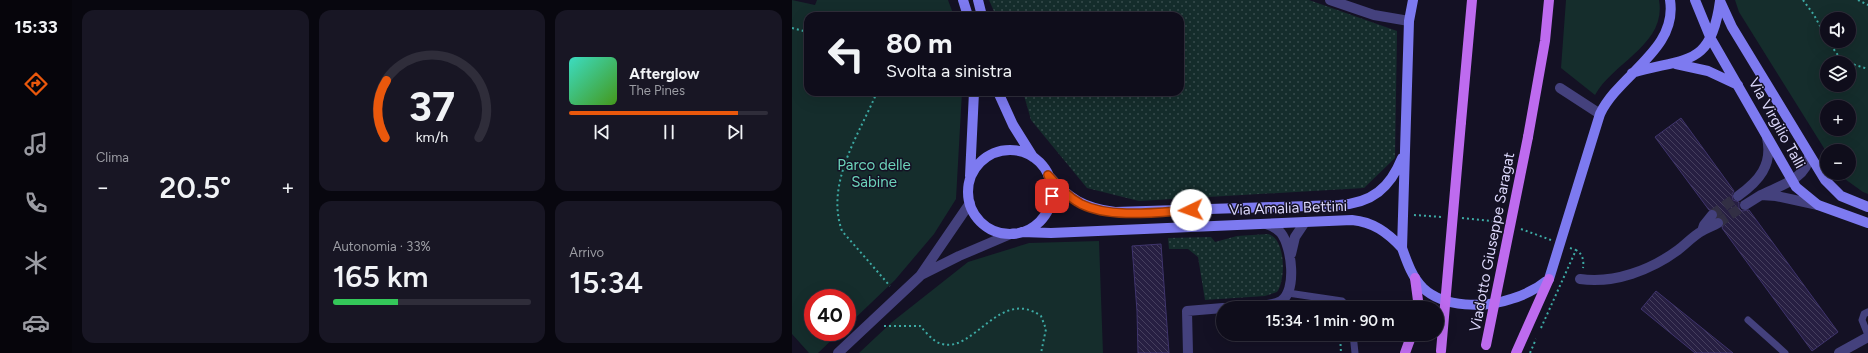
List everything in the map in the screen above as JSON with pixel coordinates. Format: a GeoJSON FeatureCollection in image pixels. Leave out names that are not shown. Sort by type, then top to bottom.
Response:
{"type":"FeatureCollection","features":[{"type":"Feature","properties":{"kind":"main road"},"geometry":{"type":"LineString","coordinates":[[1441,352],[1472,0]]}},
{"type":"Feature","properties":{"kind":"main road","name":"Viadotto Giuseppe Saragat"},"geometry":{"type":"LineString","coordinates":[[1486,349],[1528,137],[1545,41],[1549,0]]}},
{"type":"Feature","properties":{"kind":"main road"},"geometry":{"type":"LineString","coordinates":[[1415,278],[1418,301]]}},
{"type":"Feature","properties":{"kind":"main road"},"geometry":{"type":"LineString","coordinates":[[1516,353],[1549,279]]}},
{"type":"Feature","properties":{"kind":"main road"},"geometry":{"type":"LineString","coordinates":[[1405,353],[1409,341]]}},
{"type":"Feature","properties":{"kind":"street"},"geometry":{"type":"LineString","coordinates":[[963,0],[967,12]]}},
{"type":"Feature","properties":{"kind":"street"},"geometry":{"type":"LineString","coordinates":[[978,0],[981,12]]}},
{"type":"Feature","properties":{"kind":"street"},"geometry":{"type":"LineString","coordinates":[[1330,0],[1370,14],[1409,21]]}},
{"type":"Feature","properties":{"kind":"street"},"geometry":{"type":"LineString","coordinates":[[1413,0],[1409,21],[1402,248],[1415,278],[1424,289],[1438,298],[1451,302],[1473,304],[1511,300],[1536,289],[1549,279],[1600,114],[1612,93],[1652,52],[1665,36],[1670,21],[1670,0]]}},
{"type":"Feature","properties":{"kind":"street","name":"Via Virgilio Talli"},"geometry":{"type":"LineString","coordinates":[[1695,0],[1712,39],[1767,134],[1791,180],[1801,192],[1818,205],[1868,223]]}},
{"type":"Feature","properties":{"kind":"street"},"geometry":{"type":"LineString","coordinates":[[1632,73],[1696,55],[1705,48],[1712,39],[1720,0]]}},
{"type":"Feature","properties":{"kind":"street","name":"Via Virgilio Talli"},"geometry":{"type":"LineString","coordinates":[[1720,0],[1732,27],[1809,156],[1832,189],[1845,198],[1868,207]]}},
{"type":"Feature","properties":{"kind":"street"},"geometry":{"type":"LineString","coordinates":[[1666,64],[1677,64],[1700,68],[1739,85]]}},
{"type":"Feature","properties":{"kind":"street"},"geometry":{"type":"LineString","coordinates":[[1560,88],[1600,114]]}},
{"type":"Feature","properties":{"kind":"street"},"geometry":{"type":"LineString","coordinates":[[974,96],[970,203],[977,218],[986,226],[1001,233],[1018,233],[1038,223],[1049,209],[1052,192],[1048,175]]}},
{"type":"Feature","properties":{"kind":"street"},"geometry":{"type":"LineString","coordinates":[[1000,96],[1013,125],[1033,157],[1043,166],[1048,175],[1064,192],[1081,204],[1116,212],[1339,205],[1366,200],[1378,192],[1390,180],[1404,154]]}},
{"type":"Feature","properties":{"kind":"street"},"geometry":{"type":"LineString","coordinates":[[1738,196],[1757,181],[1765,169],[1769,152],[1767,134]]}},
{"type":"Feature","properties":{"kind":"street"},"geometry":{"type":"LineString","coordinates":[[970,182],[978,166],[985,159],[995,153],[1005,150],[1018,151],[1033,157]]}},
{"type":"Feature","properties":{"kind":"street"},"geometry":{"type":"LineString","coordinates":[[1745,205],[1799,175],[1806,168],[1809,156]]}},
{"type":"Feature","properties":{"kind":"street"},"geometry":{"type":"LineString","coordinates":[[1761,195],[1776,196],[1818,205]]}},
{"type":"Feature","properties":{"kind":"street","name":"Via Amalia Bettini"},"geometry":{"type":"LineString","coordinates":[[838,353],[920,276],[970,203]]}},
{"type":"Feature","properties":{"kind":"street"},"geometry":{"type":"LineString","coordinates":[[1580,280],[1611,278],[1646,269],[1671,256],[1702,231],[1704,225],[1715,219]]}},
{"type":"Feature","properties":{"kind":"street","name":"Via Amalia Bettini"},"geometry":{"type":"LineString","coordinates":[[920,276],[959,256],[1018,233],[1050,233],[1352,220],[1363,222],[1383,230],[1402,248]]}},
{"type":"Feature","properties":{"kind":"street"},"geometry":{"type":"LineString","coordinates":[[1281,301],[1288,293],[1291,285],[1290,256],[1295,237],[1305,222]]}},
{"type":"Feature","properties":{"kind":"street"},"geometry":{"type":"LineString","coordinates":[[1266,224],[1276,228],[1282,234],[1290,256]]}},
{"type":"Feature","properties":{"kind":"street"},"geometry":{"type":"LineString","coordinates":[[1188,353],[1187,311],[1216,309]]}},
{"type":"Feature","properties":{"kind":"street"},"geometry":{"type":"LineString","coordinates":[[1839,353],[1868,336]]}},
{"type":"Feature","properties":{"kind":"lane"},"geometry":{"type":"LineString","coordinates":[[1288,293],[1342,301]]}},
{"type":"Feature","properties":{"kind":"lane"},"geometry":{"type":"LineString","coordinates":[[1868,312],[1864,314],[1862,320],[1868,336]]}},
{"type":"Feature","properties":{"kind":"lane"},"geometry":{"type":"LineString","coordinates":[[1748,320],[1785,353]]}},
{"type":"Feature","properties":{"kind":"lane"},"geometry":{"type":"LineString","coordinates":[[1354,341],[1355,353]]}},
{"type":"Feature","properties":{"kind":"path"},"geometry":{"type":"LineString","coordinates":[[1803,0],[1820,26]]}},
{"type":"Feature","properties":{"kind":"path"},"geometry":{"type":"LineString","coordinates":[[1858,0],[1868,5]]}},
{"type":"Feature","properties":{"kind":"path"},"geometry":{"type":"LineString","coordinates":[[792,28],[804,31]]}},
{"type":"Feature","properties":{"kind":"path"},"geometry":{"type":"LineString","coordinates":[[1856,65],[1868,69]]}},
{"type":"Feature","properties":{"kind":"path"},"geometry":{"type":"LineString","coordinates":[[875,96],[842,171],[837,202],[839,222],[842,231],[890,286]]}},
{"type":"Feature","properties":{"kind":"path"},"geometry":{"type":"LineString","coordinates":[[1411,215],[1438,217]]}},
{"type":"Feature","properties":{"kind":"path"},"geometry":{"type":"LineString","coordinates":[[1460,218],[1490,220],[1502,223]]}},
{"type":"Feature","properties":{"kind":"path"},"geometry":{"type":"LineString","coordinates":[[1523,230],[1561,244]]}},
{"type":"Feature","properties":{"kind":"path"},"geometry":{"type":"LineString","coordinates":[[1540,329],[1576,250],[1580,252],[1584,262],[1580,280]]}},
{"type":"Feature","properties":{"kind":"path"},"geometry":{"type":"LineString","coordinates":[[883,325],[920,326],[938,343],[950,345],[959,343],[1005,313],[1015,309],[1026,308],[1041,316],[1046,329],[1041,353]]}},
{"type":"Feature","properties":{"kind":"path"},"geometry":{"type":"LineString","coordinates":[[1530,353],[1537,335]]}},
{"type":"Feature","properties":{"kind":"path"},"geometry":{"type":"LineString","coordinates":[[1340,341],[1341,353]]}},
{"type":"Feature","properties":{"kind":"green space","name":"Parco delle Sabine"},"geometry":{"type":"Polygon","coordinates":[[[792,0],[815,5],[817,0],[948,0],[952,12],[804,12],[804,96],[962,96],[956,199],[934,234],[895,280],[856,317],[856,289],[804,289],[804,341],[831,341],[818,353],[809,353],[792,334],[792,0]]]}},
{"type":"Feature","properties":{"kind":"green space"},"geometry":{"type":"Polygon","coordinates":[[[989,0],[1309,0],[1397,31],[1395,158],[1364,188],[1139,201],[1087,188],[1031,120],[1024,96],[1184,96],[1184,12],[994,12],[989,0]]]}},
{"type":"Feature","properties":{"kind":"green space"},"geometry":{"type":"Polygon","coordinates":[[[1566,0],[1659,0],[1659,15],[1655,29],[1647,41],[1603,83],[1595,95],[1561,68],[1566,0]]]}},
{"type":"Feature","properties":{"kind":"green space"},"geometry":{"type":"Polygon","coordinates":[[[1735,0],[1868,0],[1868,194],[1846,180],[1856,180],[1856,144],[1821,144],[1739,12],[1735,0]]]}},
{"type":"Feature","properties":{"kind":"green space"},"geometry":{"type":"Polygon","coordinates":[[[1268,234],[1274,237],[1278,243],[1283,260],[1283,269],[1280,286],[1277,292],[1265,296],[1205,300],[1198,257],[1188,249],[1169,249],[1168,238],[1211,237],[1215,242],[1237,236],[1268,234]]]}},
{"type":"Feature","properties":{"kind":"green space"},"geometry":{"type":"Polygon","coordinates":[[[1099,241],[1103,353],[859,353],[892,322],[968,262],[1029,243],[1099,241]]]}},
{"type":"Feature","properties":{"kind":"building"},"geometry":{"type":"Polygon","coordinates":[[[1681,118],[1734,191],[1732,194],[1733,200],[1739,202],[1739,208],[1742,211],[1749,210],[1838,332],[1812,351],[1722,228],[1724,223],[1723,219],[1718,217],[1716,210],[1709,210],[1655,137],[1681,118]]]}},
{"type":"Feature","properties":{"kind":"building"},"geometry":{"type":"Polygon","coordinates":[[[1161,244],[1169,353],[1138,353],[1137,311],[1132,246],[1161,244]]]}},
{"type":"Feature","properties":{"kind":"building"},"geometry":{"type":"Polygon","coordinates":[[[1656,291],[1733,353],[1695,353],[1641,309],[1656,291]]]}},
{"type":"Feature","properties":{"kind":"tunnel"},"geometry":{"type":"LineString","coordinates":[[1712,215],[1738,196]]}},
{"type":"Feature","properties":{"kind":"tunnel"},"geometry":{"type":"LineString","coordinates":[[1718,223],[1745,205]]}},
{"type":"Feature","properties":{"kind":"route"},"geometry":{"type":"LineString","coordinates":[[1052,196],[1052,187],[1048,175],[1068,195],[1081,204],[1093,208],[1130,213],[1191,210]]}}]}
